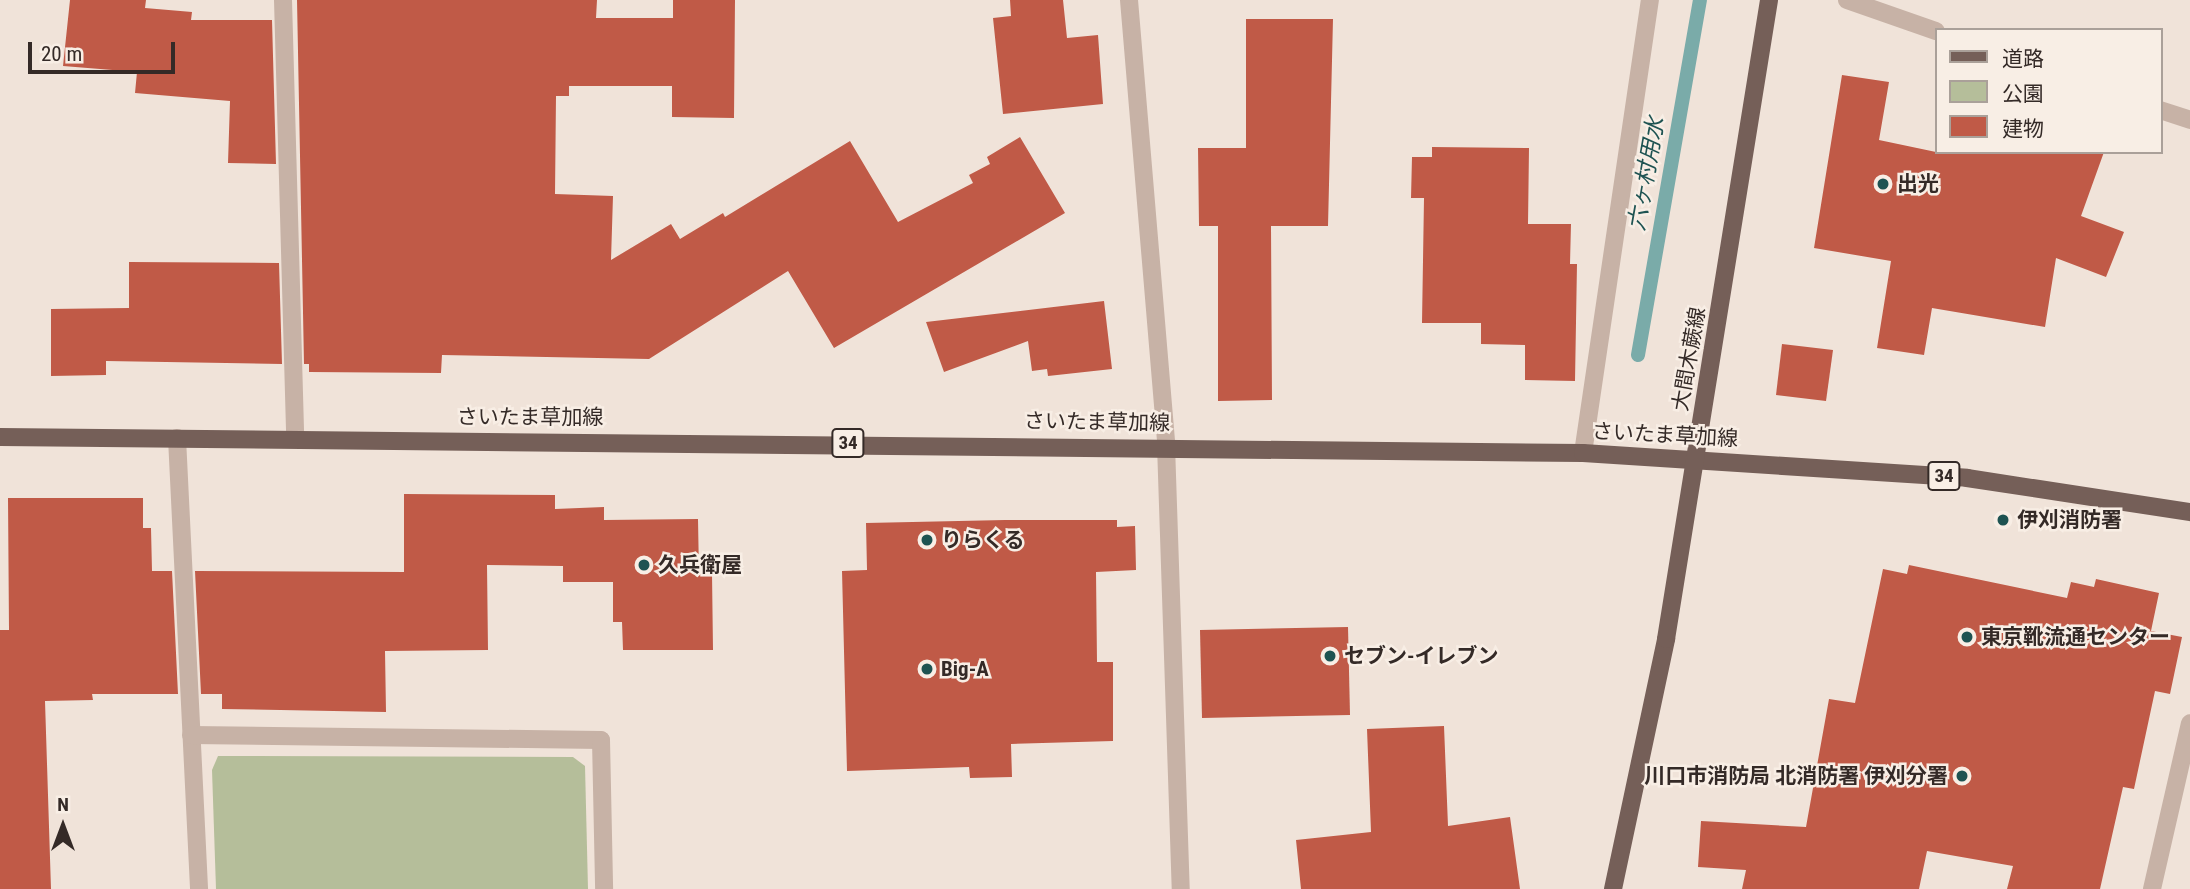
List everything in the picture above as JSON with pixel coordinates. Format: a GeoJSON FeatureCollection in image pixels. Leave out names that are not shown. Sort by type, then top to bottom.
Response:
{"type":"FeatureCollection","features":[{"type":"Feature","properties":{"kind":"main road","name":"大間木蕨線"},"geometry":{"type":"LineString","coordinates":[[1613,889],[1666,639],[1769,0]]}},
{"type":"Feature","properties":{"kind":"main road","name":"さいたま草加線"},"geometry":{"type":"LineString","coordinates":[[0,437],[1166,445],[1583,453],[1967,478],[2190,512]]}},
{"type":"Feature","properties":{"kind":"street"},"geometry":{"type":"LineString","coordinates":[[283,0],[295,438]]}},
{"type":"Feature","properties":{"kind":"street"},"geometry":{"type":"LineString","coordinates":[[1129,0],[1166,445],[1181,889]]}},
{"type":"Feature","properties":{"kind":"street"},"geometry":{"type":"LineString","coordinates":[[1583,453],[1650,0]]}},
{"type":"Feature","properties":{"kind":"street"},"geometry":{"type":"LineString","coordinates":[[1847,0],[1934,30]]}},
{"type":"Feature","properties":{"kind":"street"},"geometry":{"type":"LineString","coordinates":[[2162,111],[2190,120]]}},
{"type":"Feature","properties":{"kind":"street"},"geometry":{"type":"LineString","coordinates":[[177,438],[199,889]]}},
{"type":"Feature","properties":{"kind":"street"},"geometry":{"type":"LineString","coordinates":[[2152,889],[2190,723]]}},
{"type":"Feature","properties":{"kind":"street"},"geometry":{"type":"LineString","coordinates":[[191,735],[601,740],[604,889]]}},
{"type":"Feature","properties":{"kind":"green space"},"geometry":{"type":"Polygon","coordinates":[[[218,756],[573,757],[585,766],[588,889],[216,889],[212,770],[218,756]]]}},
{"type":"Feature","properties":{"kind":"building"},"geometry":{"type":"Polygon","coordinates":[[[70,0],[146,0],[145,8],[192,12],[191,20],[272,20],[276,164],[228,163],[230,101],[135,93],[137,72],[63,66],[70,0]]]}},
{"type":"Feature","properties":{"kind":"building"},"geometry":{"type":"Polygon","coordinates":[[[297,0],[597,0],[596,18],[673,18],[673,0],[735,0],[734,118],[672,117],[672,86],[569,86],[569,96],[556,96],[555,194],[613,196],[611,260],[671,224],[680,239],[723,213],[725,217],[850,141],[898,222],[973,183],[969,175],[990,164],[987,157],[1020,137],[1065,213],[834,348],[788,271],[649,359],[442,355],[441,373],[309,372],[309,364],[304,364],[297,0]]]}},
{"type":"Feature","properties":{"kind":"building"},"geometry":{"type":"Polygon","coordinates":[[[1010,0],[1063,0],[1067,38],[1098,35],[1103,104],[1003,114],[993,18],[1011,16],[1010,0]]]}},
{"type":"Feature","properties":{"kind":"building"},"geometry":{"type":"Polygon","coordinates":[[[1246,19],[1333,19],[1328,226],[1271,226],[1272,400],[1218,401],[1218,226],[1199,226],[1198,148],[1246,148],[1246,19]]]}},
{"type":"Feature","properties":{"kind":"building"},"geometry":{"type":"Polygon","coordinates":[[[1842,75],[1889,82],[1879,140],[1934,152],[1934,154],[2103,154],[2081,216],[2124,232],[2106,277],[2056,258],[2045,327],[1932,308],[1924,355],[1877,348],[1891,261],[1814,248],[1842,75]]]}},
{"type":"Feature","properties":{"kind":"building"},"geometry":{"type":"Polygon","coordinates":[[[1432,147],[1529,148],[1528,224],[1571,224],[1570,264],[1577,264],[1575,381],[1525,380],[1525,345],[1481,344],[1481,323],[1422,323],[1424,198],[1411,198],[1412,157],[1432,157],[1432,147]]]}},
{"type":"Feature","properties":{"kind":"building"},"geometry":{"type":"Polygon","coordinates":[[[129,262],[279,263],[282,364],[106,361],[106,375],[51,376],[51,309],[129,308],[129,262]]]}},
{"type":"Feature","properties":{"kind":"building"},"geometry":{"type":"Polygon","coordinates":[[[1104,301],[1112,369],[1048,376],[1047,369],[1032,371],[1028,341],[944,372],[926,322],[1104,301]]]}},
{"type":"Feature","properties":{"kind":"building"},"geometry":{"type":"Polygon","coordinates":[[[1782,344],[1833,350],[1826,401],[1776,395],[1782,344]]]}},
{"type":"Feature","properties":{"kind":"building"},"geometry":{"type":"Polygon","coordinates":[[[404,494],[555,495],[555,509],[604,507],[604,520],[698,519],[699,574],[712,573],[713,650],[623,650],[622,622],[613,622],[613,582],[563,582],[563,566],[487,565],[488,650],[385,651],[386,712],[222,709],[222,694],[201,694],[195,571],[404,572],[404,494]]]}},
{"type":"Feature","properties":{"kind":"building"},"geometry":{"type":"Polygon","coordinates":[[[8,498],[143,498],[143,528],[151,528],[152,571],[172,571],[178,694],[92,694],[93,700],[45,701],[51,889],[0,889],[0,630],[9,630],[8,498]]]}},
{"type":"Feature","properties":{"kind":"building","name":"Big-A"},"geometry":{"type":"Polygon","coordinates":[[[1117,520],[1117,527],[1135,526],[1136,570],[1096,572],[1097,662],[1113,662],[1113,741],[1011,744],[1012,777],[970,778],[969,767],[847,771],[842,571],[867,570],[866,523],[1117,520]]]}},
{"type":"Feature","properties":{"kind":"building"},"geometry":{"type":"Polygon","coordinates":[[[1909,565],[2067,598],[2071,582],[2094,587],[2096,579],[2159,593],[2151,631],[2182,637],[2170,694],[2155,691],[2134,789],[2123,787],[2100,889],[2007,889],[2013,866],[1927,851],[1919,889],[1742,889],[1746,870],[1698,867],[1701,821],[1806,827],[1829,699],[1855,703],[1883,569],[1907,574],[1909,565]]]}},
{"type":"Feature","properties":{"kind":"building"},"geometry":{"type":"Polygon","coordinates":[[[1348,627],[1350,715],[1202,718],[1200,630],[1348,627]]]}},
{"type":"Feature","properties":{"kind":"building"},"geometry":{"type":"Polygon","coordinates":[[[1444,726],[1448,826],[1510,817],[1520,889],[1301,889],[1296,840],[1371,832],[1367,729],[1444,726]]]}},
{"type":"Feature","properties":{"kind":"waterway","name":"六ヶ村用水"},"geometry":{"type":"LineString","coordinates":[[1638,355],[1700,0]]}},
{"type":"Feature","properties":{"kind":"place","name":"出光"},"geometry":{"type":"Point","coordinates":[1883,184]}},
{"type":"Feature","properties":{"kind":"place","name":"伊刈消防署"},"geometry":{"type":"Point","coordinates":[2003,520]}},
{"type":"Feature","properties":{"kind":"place","name":"りらくる"},"geometry":{"type":"Point","coordinates":[927,540]}},
{"type":"Feature","properties":{"kind":"place","name":"久兵衛屋"},"geometry":{"type":"Point","coordinates":[644,565]}},
{"type":"Feature","properties":{"kind":"place","name":"東京靴流通センター"},"geometry":{"type":"Point","coordinates":[1967,637]}},
{"type":"Feature","properties":{"kind":"place","name":"セブン-イレブン"},"geometry":{"type":"Point","coordinates":[1330,656]}},
{"type":"Feature","properties":{"kind":"place","name":"Big-A"},"geometry":{"type":"Point","coordinates":[927,669]}},
{"type":"Feature","properties":{"kind":"place","name":"川口市消防局 北消防署 伊刈分署"},"geometry":{"type":"Point","coordinates":[1962,776]}}]}
